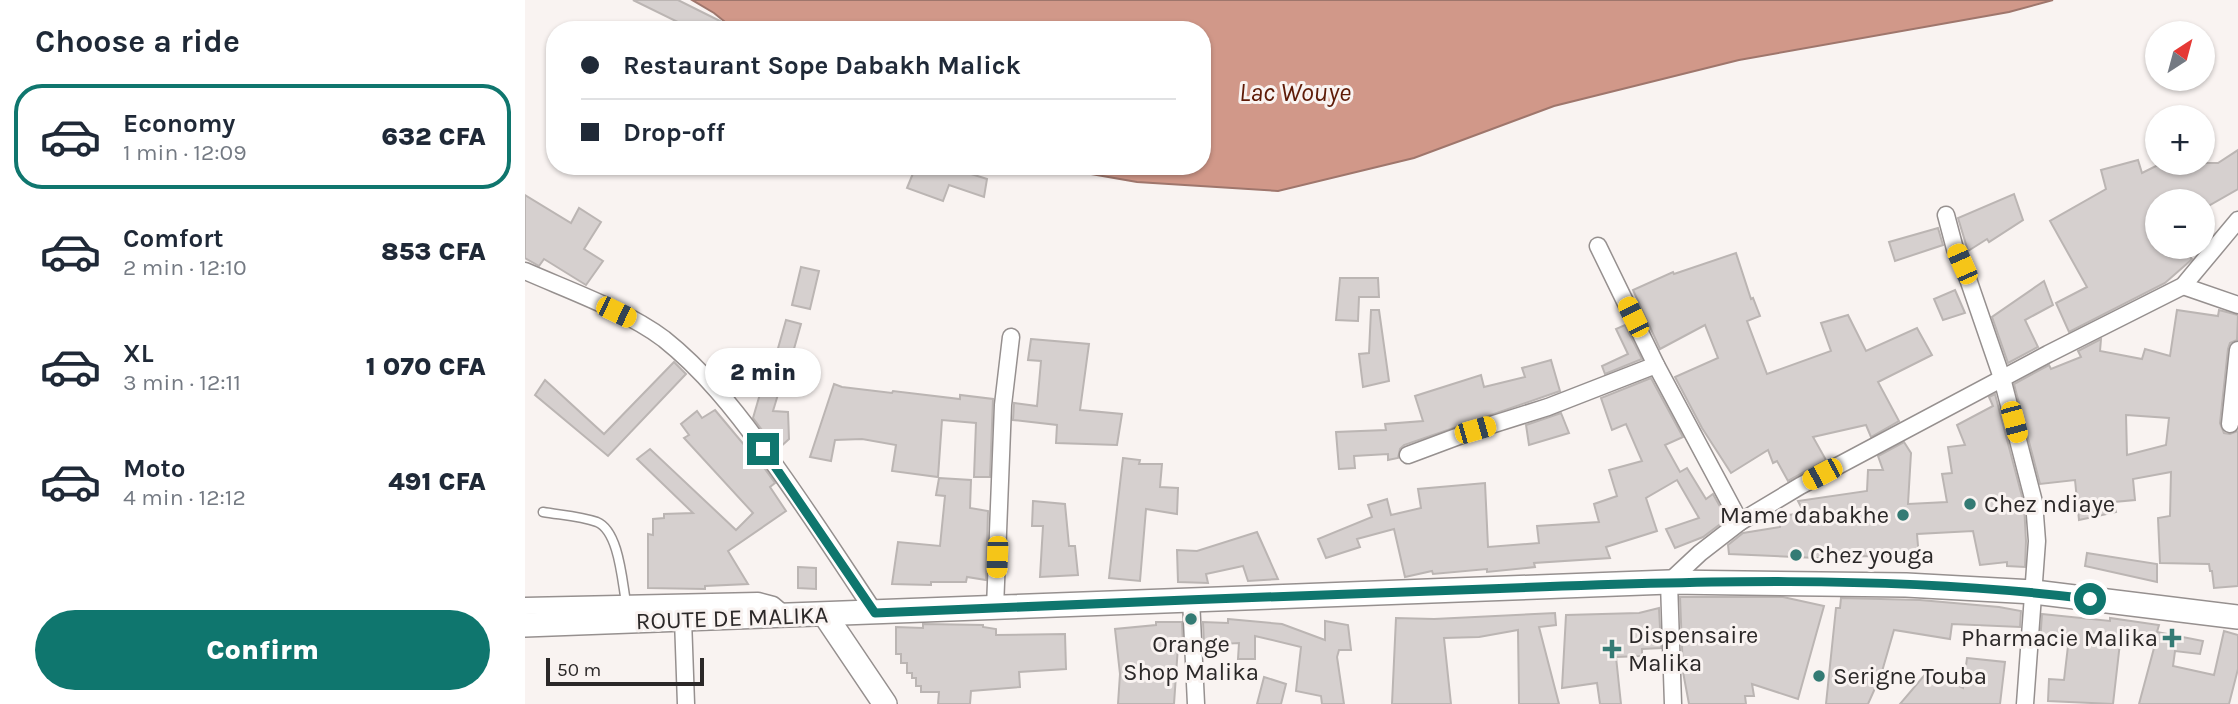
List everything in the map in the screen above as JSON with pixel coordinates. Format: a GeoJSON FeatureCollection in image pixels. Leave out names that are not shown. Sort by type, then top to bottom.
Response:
{"type":"FeatureCollection","features":[{"type":"Feature","properties":{"kind":"main road","name":"ROUTE DE MALIKA"},"geometry":{"type":"LineString","coordinates":[[525,625],[1669,582],[1906,585],[2035,592],[2238,617]]}},
{"type":"Feature","properties":{"kind":"main road"},"geometry":{"type":"LineString","coordinates":[[825,615],[885,704]]}},
{"type":"Feature","properties":{"kind":"street"},"geometry":{"type":"LineString","coordinates":[[1946,215],[1955,248],[2002,378],[2034,502],[2037,541],[2035,592],[2025,704]]}},
{"type":"Feature","properties":{"kind":"street"},"geometry":{"type":"LineString","coordinates":[[1673,704],[1669,582],[1700,553],[1740,522],[1800,486],[2002,378],[2183,286],[2238,220]]}},
{"type":"Feature","properties":{"kind":"street"},"geometry":{"type":"LineString","coordinates":[[1598,246],[1656,365],[1740,522]]}},
{"type":"Feature","properties":{"kind":"street"},"geometry":{"type":"LineString","coordinates":[[525,271],[640,324],[664,339],[696,369],[734,410],[792,488],[875,613]]}},
{"type":"Feature","properties":{"kind":"street"},"geometry":{"type":"LineString","coordinates":[[2183,286],[2238,305]]}},
{"type":"Feature","properties":{"kind":"street"},"geometry":{"type":"LineString","coordinates":[[995,608],[1003,405],[1011,337]]}},
{"type":"Feature","properties":{"kind":"street"},"geometry":{"type":"LineString","coordinates":[[2230,424],[2238,350]]}},
{"type":"Feature","properties":{"kind":"street"},"geometry":{"type":"LineString","coordinates":[[1408,455],[1464,433],[1548,407],[1656,365]]}},
{"type":"Feature","properties":{"kind":"street"},"geometry":{"type":"LineString","coordinates":[[1191,599],[1196,704]]}},
{"type":"Feature","properties":{"kind":"street"},"geometry":{"type":"LineString","coordinates":[[525,606],[758,601],[773,605],[786,616]]}},
{"type":"Feature","properties":{"kind":"street"},"geometry":{"type":"LineString","coordinates":[[683,620],[686,704]]}},
{"type":"Feature","properties":{"kind":"lane"},"geometry":{"type":"LineString","coordinates":[[543,512],[599,523],[609,532],[618,558],[626,602]]}},
{"type":"Feature","properties":{"kind":"water","name":"Lac Wouye"},"geometry":{"type":"Polygon","coordinates":[[[692,0],[2053,0],[2009,12],[1739,60],[1554,106],[1414,158],[1278,191],[1137,182],[1097,175],[1211,175],[1211,21],[724,21],[692,0]]]}},
{"type":"Feature","properties":{"kind":"building"},"geometry":{"type":"Polygon","coordinates":[[[633,0],[678,0],[720,21],[676,21],[633,0]]]}},
{"type":"Feature","properties":{"kind":"building"},"geometry":{"type":"Polygon","coordinates":[[[2238,150],[2238,189],[2215,202],[2215,189],[2145,189],[2145,259],[2192,259],[2165,283],[2069,332],[2056,303],[2087,287],[2050,221],[2106,189],[2101,170],[2138,160],[2145,175],[2215,175],[2215,163],[2238,150]]]}},
{"type":"Feature","properties":{"kind":"building"},"geometry":{"type":"Polygon","coordinates":[[[912,175],[974,175],[987,179],[984,197],[949,185],[943,201],[907,188],[912,175]]]}},
{"type":"Feature","properties":{"kind":"building"},"geometry":{"type":"Polygon","coordinates":[[[2014,194],[2023,220],[1989,242],[1987,239],[1968,251],[1958,218],[2014,194]]]}},
{"type":"Feature","properties":{"kind":"building"},"geometry":{"type":"Polygon","coordinates":[[[525,195],[571,223],[579,208],[601,222],[584,249],[603,261],[586,285],[544,259],[539,266],[525,258],[525,195]]]}},
{"type":"Feature","properties":{"kind":"building"},"geometry":{"type":"Polygon","coordinates":[[[1938,228],[1943,245],[1895,261],[1889,242],[1938,228]]]}},
{"type":"Feature","properties":{"kind":"building"},"geometry":{"type":"Polygon","coordinates":[[[1736,253],[1751,299],[1753,298],[1760,316],[1747,321],[1767,374],[1831,351],[1821,323],[1848,315],[1866,351],[1917,328],[1932,355],[1878,382],[1899,421],[1871,437],[1866,425],[1813,437],[1826,460],[1788,481],[1777,461],[1773,463],[1768,450],[1731,473],[1702,428],[1675,377],[1718,358],[1705,325],[1660,349],[1633,290],[1673,272],[1674,274],[1736,253]]]}},
{"type":"Feature","properties":{"kind":"building"},"geometry":{"type":"Polygon","coordinates":[[[801,267],[819,271],[810,309],[792,305],[801,267]]]}},
{"type":"Feature","properties":{"kind":"building"},"geometry":{"type":"Polygon","coordinates":[[[1340,278],[1378,278],[1379,297],[1359,297],[1358,321],[1336,320],[1340,278]]]}},
{"type":"Feature","properties":{"kind":"building"},"geometry":{"type":"Polygon","coordinates":[[[2044,281],[2053,305],[2025,320],[2038,347],[2008,363],[1992,317],[2044,281]]]}},
{"type":"Feature","properties":{"kind":"building"},"geometry":{"type":"Polygon","coordinates":[[[1955,290],[1965,313],[1943,320],[1934,299],[1955,290]]]}},
{"type":"Feature","properties":{"kind":"building"},"geometry":{"type":"Polygon","coordinates":[[[1371,310],[1379,310],[1389,381],[1363,387],[1359,354],[1369,353],[1371,310]]]}},
{"type":"Feature","properties":{"kind":"building"},"geometry":{"type":"Polygon","coordinates":[[[2177,310],[2218,316],[2219,310],[2238,315],[2237,340],[2230,343],[2228,349],[2220,423],[2224,433],[2238,431],[2238,586],[2214,588],[2209,564],[2160,563],[2158,518],[2170,516],[2171,472],[2133,479],[2135,500],[2114,502],[2116,512],[2079,520],[2075,480],[2040,484],[2014,384],[2049,365],[2051,369],[2081,357],[2078,351],[2101,339],[2100,351],[2142,359],[2145,349],[2170,356],[2177,310]],[[2126,415],[2127,455],[2166,445],[2169,418],[2126,415]]]}},
{"type":"Feature","properties":{"kind":"building"},"geometry":{"type":"Polygon","coordinates":[[[786,320],[801,324],[790,363],[775,359],[786,320]]]}},
{"type":"Feature","properties":{"kind":"building"},"geometry":{"type":"Polygon","coordinates":[[[1625,325],[1642,359],[1605,374],[1602,366],[1628,354],[1616,329],[1625,325]]]}},
{"type":"Feature","properties":{"kind":"building"},"geometry":{"type":"Polygon","coordinates":[[[1031,339],[1089,344],[1080,410],[1122,414],[1117,445],[1056,443],[1057,425],[1013,420],[1014,403],[1037,406],[1041,361],[1028,360],[1031,339]]]}},
{"type":"Feature","properties":{"kind":"building"},"geometry":{"type":"Polygon","coordinates":[[[1551,360],[1560,391],[1404,445],[1398,458],[1388,460],[1388,454],[1354,456],[1355,468],[1339,469],[1336,432],[1386,430],[1385,424],[1423,421],[1415,396],[1481,375],[1484,387],[1525,377],[1522,368],[1551,360]]]}},
{"type":"Feature","properties":{"kind":"building"},"geometry":{"type":"Polygon","coordinates":[[[674,362],[686,374],[608,456],[535,395],[545,380],[604,434],[674,362]]]}},
{"type":"Feature","properties":{"kind":"building"},"geometry":{"type":"Polygon","coordinates":[[[769,363],[786,368],[773,411],[788,412],[789,439],[777,450],[753,418],[769,363]]]}},
{"type":"Feature","properties":{"kind":"building"},"geometry":{"type":"Polygon","coordinates":[[[1651,378],[1683,437],[1665,445],[1680,472],[1687,468],[1706,499],[1713,494],[1727,519],[1703,537],[1675,548],[1666,529],[1699,518],[1677,480],[1646,498],[1657,531],[1606,547],[1610,558],[1534,563],[1535,567],[1487,572],[1487,569],[1433,574],[1432,571],[1405,577],[1394,529],[1357,539],[1360,547],[1326,558],[1318,539],[1372,517],[1368,505],[1387,499],[1391,515],[1421,508],[1418,489],[1485,483],[1488,547],[1539,543],[1537,526],[1599,522],[1594,504],[1617,496],[1609,470],[1642,461],[1626,424],[1612,430],[1601,398],[1651,378]]]}},
{"type":"Feature","properties":{"kind":"building"},"geometry":{"type":"Polygon","coordinates":[[[834,384],[892,393],[993,399],[990,477],[974,477],[976,423],[942,420],[938,477],[892,471],[896,445],[862,439],[835,440],[831,461],[810,457],[834,384]]]}},
{"type":"Feature","properties":{"kind":"building"},"geometry":{"type":"Polygon","coordinates":[[[1995,394],[2024,504],[2025,567],[2007,566],[2007,562],[1980,565],[1973,531],[1917,534],[1919,558],[1817,558],[1729,554],[1728,545],[1743,533],[1780,527],[1781,516],[1804,513],[1798,501],[1867,491],[1868,470],[1883,470],[1878,456],[1904,442],[1911,453],[1908,504],[1947,502],[1942,474],[1952,473],[1948,447],[1965,445],[1957,425],[1993,406],[1989,397],[1995,394]]]}},
{"type":"Feature","properties":{"kind":"building"},"geometry":{"type":"Polygon","coordinates":[[[715,410],[745,446],[746,443],[775,483],[770,487],[786,511],[728,551],[748,584],[705,586],[705,589],[648,588],[648,534],[653,535],[653,519],[664,518],[664,514],[693,513],[637,459],[650,449],[736,530],[753,513],[684,438],[689,435],[681,424],[697,411],[702,418],[715,410]]]}},
{"type":"Feature","properties":{"kind":"building"},"geometry":{"type":"Polygon","coordinates":[[[1561,413],[1569,433],[1529,445],[1526,425],[1561,413]]]}},
{"type":"Feature","properties":{"kind":"building"},"geometry":{"type":"Polygon","coordinates":[[[1123,458],[1140,460],[1139,464],[1162,464],[1160,487],[1178,488],[1177,514],[1146,509],[1140,581],[1109,578],[1123,458]]]}},
{"type":"Feature","properties":{"kind":"building"},"geometry":{"type":"Polygon","coordinates":[[[939,478],[971,480],[970,508],[988,511],[986,580],[967,577],[966,582],[892,584],[898,542],[940,546],[945,496],[936,495],[939,478]]]}},
{"type":"Feature","properties":{"kind":"building"},"geometry":{"type":"Polygon","coordinates":[[[1033,501],[1065,504],[1069,546],[1075,546],[1078,575],[1040,577],[1043,526],[1032,526],[1033,501]]]}},
{"type":"Feature","properties":{"kind":"building"},"geometry":{"type":"Polygon","coordinates":[[[1257,532],[1278,579],[1248,581],[1243,566],[1206,574],[1208,583],[1178,582],[1177,550],[1197,551],[1257,532]]]}},
{"type":"Feature","properties":{"kind":"building"},"geometry":{"type":"Polygon","coordinates":[[[2087,553],[2157,564],[2157,582],[2085,566],[2087,553]]]}},
{"type":"Feature","properties":{"kind":"building"},"geometry":{"type":"Polygon","coordinates":[[[798,567],[816,568],[816,589],[798,588],[798,567]]]}},
{"type":"Feature","properties":{"kind":"building"},"geometry":{"type":"Polygon","coordinates":[[[1680,597],[1783,597],[1824,606],[1798,699],[1752,684],[1754,696],[1745,696],[1746,704],[1689,704],[1683,672],[1680,597]]]}},
{"type":"Feature","properties":{"kind":"building"},"geometry":{"type":"Polygon","coordinates":[[[1841,598],[1920,600],[1999,607],[2021,611],[2020,627],[1952,624],[1950,639],[1894,630],[1881,675],[1868,704],[1826,704],[1836,608],[1840,608],[1841,598]]]}},
{"type":"Feature","properties":{"kind":"building"},"geometry":{"type":"Polygon","coordinates":[[[1659,608],[1661,648],[1642,649],[1642,656],[1616,657],[1621,704],[1600,704],[1597,683],[1562,688],[1566,615],[1639,613],[1659,608]]]}},
{"type":"Feature","properties":{"kind":"building"},"geometry":{"type":"Polygon","coordinates":[[[1555,613],[1556,625],[1539,627],[1559,704],[1519,704],[1518,630],[1479,637],[1444,638],[1451,704],[1392,704],[1396,618],[1434,619],[1555,613]]]}},
{"type":"Feature","properties":{"kind":"building"},"geometry":{"type":"Polygon","coordinates":[[[2042,614],[2110,621],[2110,618],[2159,625],[2157,632],[2203,641],[2200,654],[2175,651],[2173,666],[2214,675],[2224,631],[2238,635],[2238,669],[2229,704],[2139,704],[2154,648],[2120,643],[2113,704],[2048,701],[2049,679],[2064,680],[2068,646],[2040,643],[2042,614]]]}},
{"type":"Feature","properties":{"kind":"building"},"geometry":{"type":"Polygon","coordinates":[[[1228,619],[1282,624],[1325,640],[1325,621],[1348,625],[1351,650],[1339,650],[1337,657],[1344,704],[1322,704],[1321,696],[1296,691],[1301,647],[1255,636],[1255,659],[1238,659],[1239,643],[1204,645],[1203,622],[1228,623],[1228,619]]]}},
{"type":"Feature","properties":{"kind":"building"},"geometry":{"type":"Polygon","coordinates":[[[1156,622],[1182,622],[1183,646],[1178,646],[1174,704],[1118,704],[1120,674],[1115,629],[1156,625],[1156,622]]]}},
{"type":"Feature","properties":{"kind":"building"},"geometry":{"type":"Polygon","coordinates":[[[923,624],[983,625],[996,629],[996,635],[1065,634],[1066,669],[1019,672],[1020,687],[971,691],[970,704],[938,704],[939,692],[921,692],[921,686],[916,686],[916,678],[912,678],[912,673],[907,673],[907,663],[901,663],[901,654],[896,654],[896,627],[923,628],[923,624]]]}},
{"type":"Feature","properties":{"kind":"building"},"geometry":{"type":"Polygon","coordinates":[[[1967,658],[2005,662],[2000,704],[1900,704],[1928,671],[1938,683],[1944,678],[1963,688],[1967,658]]]}},
{"type":"Feature","properties":{"kind":"building"},"geometry":{"type":"Polygon","coordinates":[[[1264,677],[1286,684],[1281,704],[1257,704],[1264,677]]]}},
{"type":"Feature","properties":{"kind":"place","name":"Chez ndiaye"},"geometry":{"type":"Point","coordinates":[1970,504]}},
{"type":"Feature","properties":{"kind":"place","name":"Mame dabakhe"},"geometry":{"type":"Point","coordinates":[1903,515]}},
{"type":"Feature","properties":{"kind":"place","name":"Chez youga"},"geometry":{"type":"Point","coordinates":[1796,555]}},
{"type":"Feature","properties":{"kind":"place","name":"Orange Shop Malika"},"geometry":{"type":"Point","coordinates":[1191,619]}},
{"type":"Feature","properties":{"kind":"place","name":"Pharmacie Malika"},"geometry":{"type":"Point","coordinates":[2172,638]}},
{"type":"Feature","properties":{"kind":"place","name":"Dispensaire Malika"},"geometry":{"type":"Point","coordinates":[1612,649]}},
{"type":"Feature","properties":{"kind":"place","name":"Serigne Touba"},"geometry":{"type":"Point","coordinates":[1819,676]}},
{"type":"Feature","properties":{"kind":"route"},"geometry":{"type":"LineString","coordinates":[[763,449],[875,613],[1669,582],[1906,585],[2035,592],[2090,599]]}}]}
